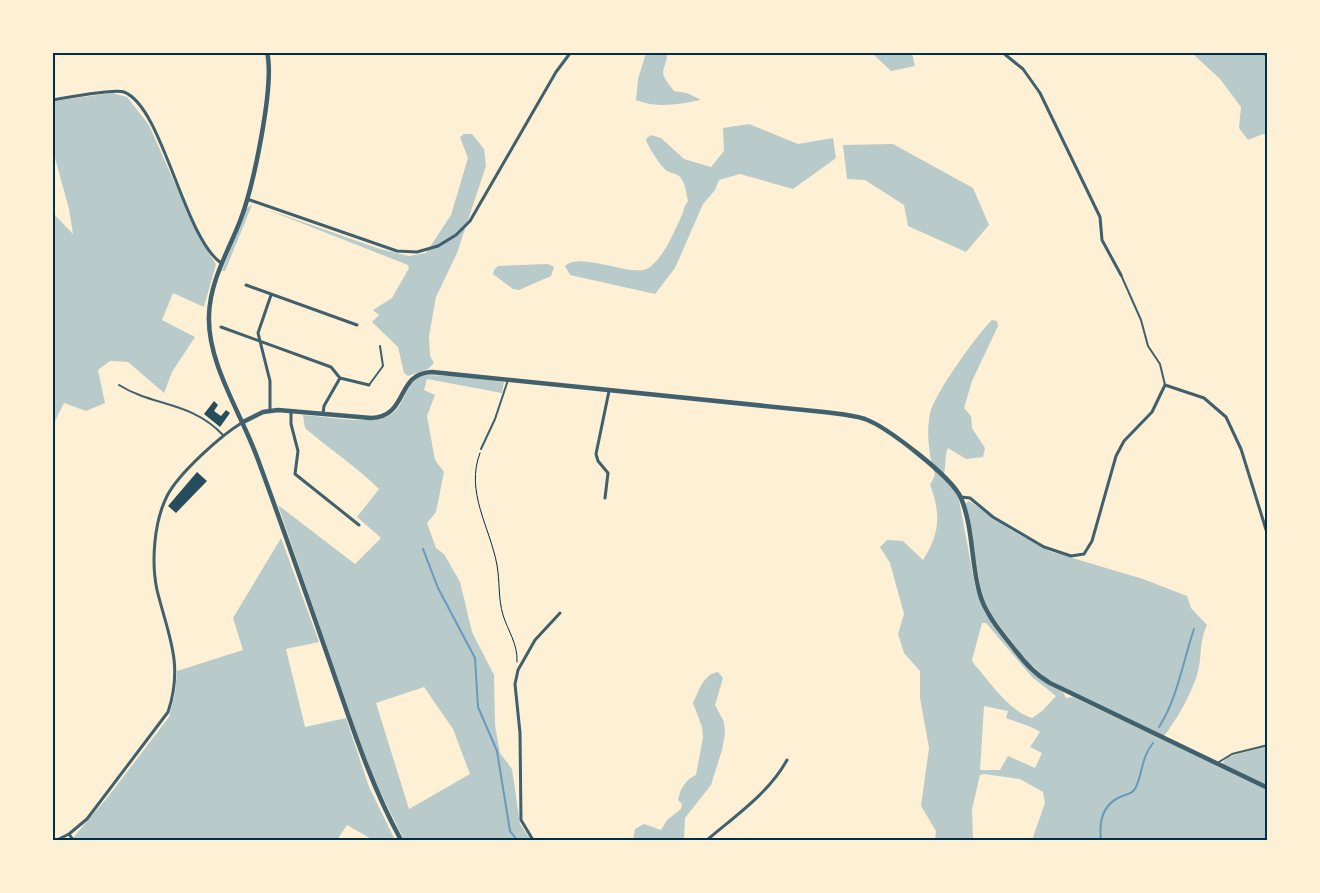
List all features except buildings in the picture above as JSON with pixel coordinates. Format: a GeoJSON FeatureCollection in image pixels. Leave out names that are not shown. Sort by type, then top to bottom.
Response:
{"type":"FeatureCollection","features":[{"type":"Feature","properties":{"kind":"street"},"geometry":{"type":"LineString","coordinates":[[267,52],[269,86],[247,199],[237,229],[221,263],[211,295],[209,331],[216,363],[243,422],[372,782],[401,840]]}},
{"type":"Feature","properties":{"kind":"street"},"geometry":{"type":"LineString","coordinates":[[247,199],[397,251],[417,252],[438,246],[463,228],[479,208],[549,84],[571,52]]}},
{"type":"Feature","properties":{"kind":"street"},"geometry":{"type":"LineString","coordinates":[[1002,52],[1023,69],[1040,93],[1100,217],[1102,240],[1121,275]]}},
{"type":"Feature","properties":{"kind":"street"},"geometry":{"type":"LineString","coordinates":[[52,100],[118,91],[133,99],[153,127],[201,237],[214,258],[221,263]]}},
{"type":"Feature","properties":{"kind":"street"},"geometry":{"type":"LineString","coordinates":[[246,285],[357,325]]}},
{"type":"Feature","properties":{"kind":"street"},"geometry":{"type":"LineString","coordinates":[[270,411],[270,380],[259,340],[258,329],[271,295]]}},
{"type":"Feature","properties":{"kind":"street"},"geometry":{"type":"LineString","coordinates":[[221,327],[330,368],[340,378],[368,385]]}},
{"type":"Feature","properties":{"kind":"street"},"geometry":{"type":"LineString","coordinates":[[57,840],[69,834],[96,808],[168,712],[173,694],[174,653],[156,579],[158,530],[165,502],[172,488],[224,435],[243,422],[270,411],[371,418],[383,417],[396,408],[412,378],[427,372],[824,412],[866,420],[885,430],[945,477],[960,498],[976,580],[984,604],[1003,635],[1032,670],[1050,683],[1268,788]]}},
{"type":"Feature","properties":{"kind":"street"},"geometry":{"type":"LineString","coordinates":[[323,414],[324,406],[340,378]]}},
{"type":"Feature","properties":{"kind":"street"},"geometry":{"type":"LineString","coordinates":[[960,498],[970,498],[993,517],[1044,547],[1071,556],[1084,554],[1092,541],[1120,448],[1152,412],[1165,385],[1204,398],[1226,417],[1241,449],[1268,536]]}},
{"type":"Feature","properties":{"kind":"street"},"geometry":{"type":"LineString","coordinates":[[606,498],[608,473],[598,461],[596,454],[608,391]]}},
{"type":"Feature","properties":{"kind":"street"},"geometry":{"type":"LineString","coordinates":[[291,411],[292,428],[298,451],[295,474],[359,525]]}},
{"type":"Feature","properties":{"kind":"street"},"geometry":{"type":"LineString","coordinates":[[533,840],[523,826],[520,814],[520,733],[515,684],[518,670],[535,640],[560,612]]}},
{"type":"Feature","properties":{"kind":"street"},"geometry":{"type":"LineString","coordinates":[[707,840],[778,776],[787,760]]}},
{"type":"Feature","properties":{"kind":"street"},"geometry":{"type":"LineString","coordinates":[[69,834],[73,840]]}},
{"type":"Feature","properties":{"kind":"lane"},"geometry":{"type":"LineString","coordinates":[[1121,275],[1141,320],[1148,346],[1160,364],[1165,385]]}},
{"type":"Feature","properties":{"kind":"lane"},"geometry":{"type":"LineString","coordinates":[[368,385],[383,366],[380,346]]}},
{"type":"Feature","properties":{"kind":"lane"},"geometry":{"type":"LineString","coordinates":[[481,449],[495,420],[508,379]]}},
{"type":"Feature","properties":{"kind":"lane"},"geometry":{"type":"LineString","coordinates":[[119,385],[138,396],[182,407],[208,422],[224,435]]}},
{"type":"Feature","properties":{"kind":"lane"},"geometry":{"type":"LineString","coordinates":[[1217,764],[1226,756],[1268,745]]}},
{"type":"Feature","properties":{"kind":"path"},"geometry":{"type":"LineString","coordinates":[[481,449],[474,472],[476,491],[497,566],[502,613],[517,648],[518,670]]}},
{"type":"Feature","properties":{"kind":"shaded area"},"geometry":{"type":"Polygon","coordinates":[[[668,52],[663,72],[669,84],[674,91],[687,93],[701,100],[660,105],[636,100],[638,79],[646,53],[654,55],[655,53],[668,52]]]}},
{"type":"Feature","properties":{"kind":"shaded area"},"geometry":{"type":"Polygon","coordinates":[[[865,53],[912,53],[915,66],[891,71],[873,54],[865,53]]]}},
{"type":"Feature","properties":{"kind":"shaded area"},"geometry":{"type":"Polygon","coordinates":[[[1192,53],[1267,53],[1267,135],[1263,134],[1248,140],[1239,128],[1241,107],[1220,79],[1192,53]]]}},
{"type":"Feature","properties":{"kind":"shaded area"},"geometry":{"type":"Polygon","coordinates":[[[112,93],[127,97],[149,125],[199,238],[216,264],[204,307],[173,293],[162,320],[195,337],[172,372],[164,393],[128,362],[110,361],[98,370],[105,403],[86,411],[64,403],[53,425],[53,213],[73,234],[69,209],[55,158],[55,101],[112,93]]]}},
{"type":"Feature","properties":{"kind":"shaded area"},"geometry":{"type":"Polygon","coordinates":[[[749,124],[798,144],[833,138],[836,158],[793,189],[740,174],[719,180],[715,190],[703,204],[675,268],[655,294],[570,275],[565,266],[573,262],[583,261],[643,270],[656,262],[669,243],[688,201],[686,189],[679,176],[667,171],[662,165],[651,151],[646,139],[651,135],[661,138],[684,159],[711,167],[724,151],[723,128],[749,124]]]}},
{"type":"Feature","properties":{"kind":"shaded area"},"geometry":{"type":"Polygon","coordinates":[[[464,134],[472,134],[484,149],[486,166],[457,253],[436,297],[429,336],[430,356],[434,363],[428,369],[408,376],[404,373],[398,347],[372,322],[379,315],[373,310],[392,298],[409,268],[408,265],[263,208],[380,249],[409,256],[426,253],[451,215],[468,158],[460,137],[464,134]]]}},
{"type":"Feature","properties":{"kind":"shaded area"},"geometry":{"type":"Polygon","coordinates":[[[893,144],[973,188],[989,225],[966,252],[908,226],[904,205],[865,180],[847,179],[843,145],[893,144]]]}},
{"type":"Feature","properties":{"kind":"shaded area"},"geometry":{"type":"Polygon","coordinates":[[[252,205],[225,271],[222,271],[247,208],[252,205]]]}},
{"type":"Feature","properties":{"kind":"shaded area"},"geometry":{"type":"Polygon","coordinates":[[[548,264],[554,267],[551,276],[519,290],[513,289],[493,274],[498,266],[548,264]]]}},
{"type":"Feature","properties":{"kind":"shaded area"},"geometry":{"type":"Polygon","coordinates":[[[992,320],[997,321],[998,326],[972,381],[964,408],[971,416],[972,428],[985,448],[983,457],[966,459],[948,448],[943,476],[959,500],[975,586],[985,613],[1032,673],[1063,692],[1066,698],[1073,697],[1149,733],[1046,678],[1025,659],[990,613],[982,594],[965,504],[969,501],[1011,530],[1049,551],[1143,579],[1187,596],[1191,608],[1207,625],[1202,639],[1198,671],[1193,686],[1174,723],[1164,736],[1222,764],[1227,757],[1267,746],[1267,840],[1032,840],[1045,803],[1043,792],[1020,779],[984,774],[980,775],[972,809],[973,840],[935,840],[936,831],[921,806],[929,748],[920,698],[920,671],[904,653],[898,634],[904,614],[890,563],[880,547],[887,540],[903,541],[923,560],[929,550],[936,532],[937,523],[936,505],[930,485],[935,475],[929,444],[930,414],[947,380],[992,320]],[[982,623],[972,660],[974,664],[1008,703],[1032,718],[1042,711],[1056,696],[1032,677],[986,623],[982,623]],[[984,706],[980,770],[1000,770],[1008,756],[1035,768],[1042,753],[1030,747],[1040,732],[1006,718],[1008,711],[984,706]]]}},
{"type":"Feature","properties":{"kind":"shaded area"},"geometry":{"type":"Polygon","coordinates":[[[422,375],[455,376],[504,382],[502,393],[427,379],[424,390],[435,395],[427,416],[435,460],[444,472],[436,512],[427,523],[436,548],[444,554],[460,582],[472,632],[494,675],[495,725],[500,753],[512,769],[520,824],[531,840],[404,840],[373,777],[278,505],[355,564],[381,538],[357,517],[379,489],[305,428],[303,415],[353,420],[380,419],[390,415],[397,409],[410,386],[422,375]],[[424,687],[376,703],[409,809],[470,774],[453,729],[424,687]]]}},
{"type":"Feature","properties":{"kind":"shaded area"},"geometry":{"type":"Polygon","coordinates":[[[281,538],[319,642],[286,649],[305,727],[346,718],[369,787],[395,840],[373,840],[347,825],[337,840],[71,840],[107,798],[169,717],[175,693],[177,671],[243,650],[233,618],[281,538]]]}},
{"type":"Feature","properties":{"kind":"shaded area"},"geometry":{"type":"Polygon","coordinates":[[[718,672],[723,678],[715,705],[724,722],[725,733],[722,750],[711,785],[685,818],[684,840],[633,840],[635,829],[644,824],[661,830],[667,820],[681,809],[682,804],[678,800],[679,796],[686,782],[696,775],[703,737],[702,727],[693,703],[705,680],[713,673],[718,672]]]}},
{"type":"Feature","properties":{"kind":"waterway"},"geometry":{"type":"LineString","coordinates":[[1262,52],[1268,58]]}},
{"type":"Feature","properties":{"kind":"waterway"},"geometry":{"type":"LineString","coordinates":[[423,549],[438,588],[475,658],[478,707],[497,751],[510,831],[517,840]]}},
{"type":"Feature","properties":{"kind":"waterway"},"geometry":{"type":"LineString","coordinates":[[1159,727],[1176,691],[1194,629]]}},
{"type":"Feature","properties":{"kind":"waterway"},"geometry":{"type":"LineString","coordinates":[[1101,840],[1101,821],[1103,815],[1114,800],[1135,789],[1146,754],[1153,743]]}}]}
